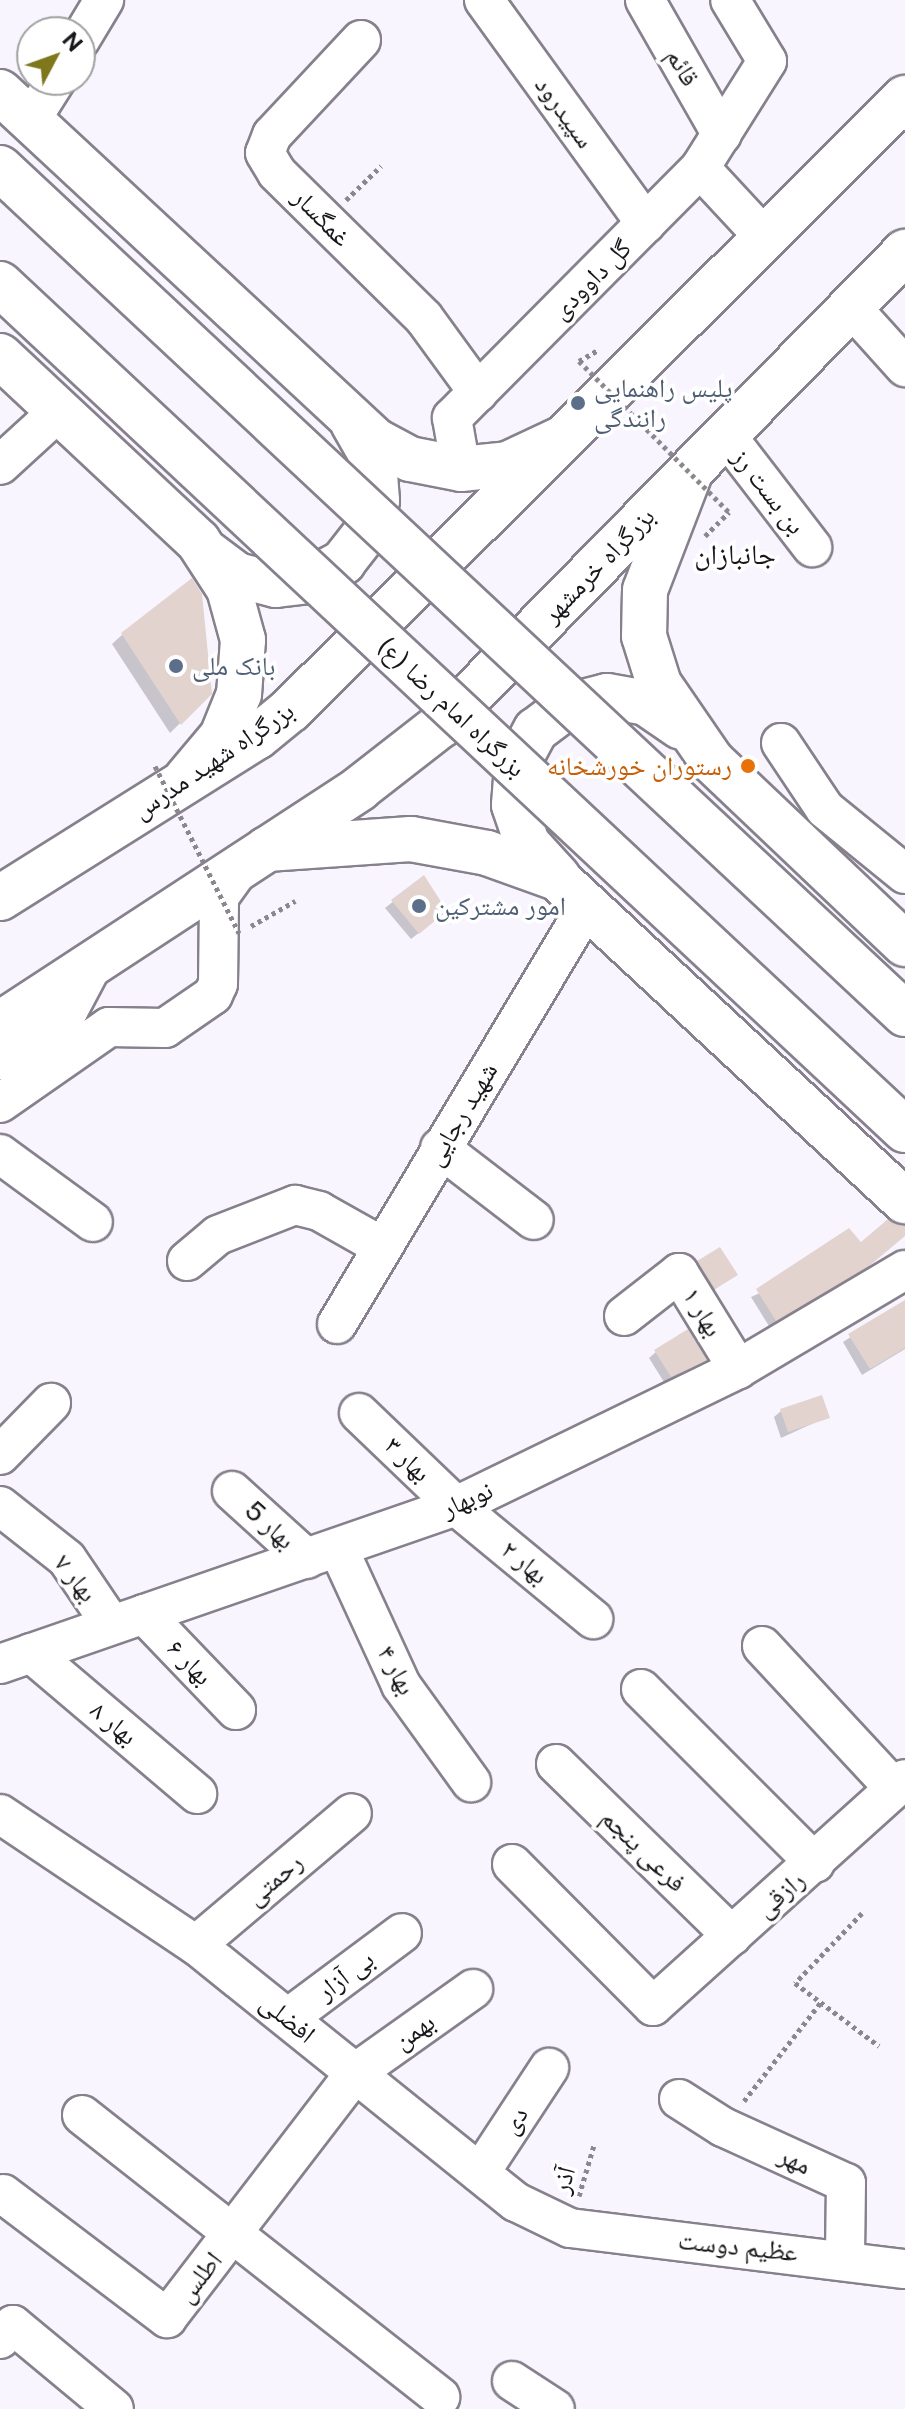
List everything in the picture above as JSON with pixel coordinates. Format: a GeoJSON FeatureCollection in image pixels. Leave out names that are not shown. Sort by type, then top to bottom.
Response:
{"type":"FeatureCollection","features":[{"type":"Feature","properties":{"kind":"main road"},"geometry":{"type":"LineString","coordinates":[[341,412],[403,456],[461,469],[522,460],[576,427],[905,98]]}},
{"type":"Feature","properties":{"kind":"main road"},"geometry":{"type":"LineString","coordinates":[[0,356],[237,575],[276,585],[323,576],[349,557],[371,524],[377,485],[368,445],[341,412],[15,106]]}},
{"type":"Feature","properties":{"kind":"main road"},"geometry":{"type":"LineString","coordinates":[[0,168],[905,1014]]}},
{"type":"Feature","properties":{"kind":"main road","name":"بزرگراه خرمشهر"},"geometry":{"type":"LineString","coordinates":[[254,857],[367,783],[441,725],[905,252]]}},
{"type":"Feature","properties":{"kind":"main road","name":"بزرگراه امام رضا (ع)"},"geometry":{"type":"LineString","coordinates":[[0,284],[905,1130]]}},
{"type":"Feature","properties":{"kind":"main road","name":"بزرگراه شهید مدرس"},"geometry":{"type":"LineString","coordinates":[[0,898],[158,781],[290,710],[576,427]]}},
{"type":"Feature","properties":{"kind":"main road"},"geometry":{"type":"LineString","coordinates":[[691,737],[653,671],[643,614],[664,532],[711,448]]}},
{"type":"Feature","properties":{"kind":"main road"},"geometry":{"type":"LineString","coordinates":[[158,781],[213,749],[235,709],[242,679],[237,610],[201,545]]}},
{"type":"Feature","properties":{"kind":"main road"},"geometry":{"type":"LineString","coordinates":[[905,944],[691,737],[654,706],[615,696],[568,706],[531,736],[517,765],[515,813],[531,849],[905,1201]]}},
{"type":"Feature","properties":{"kind":"main road"},"geometry":{"type":"LineString","coordinates":[[10,1012],[254,857],[392,839],[429,841],[519,862],[580,897]]}},
{"type":"Feature","properties":{"kind":"street","name":"سپیدرود"},"geometry":{"type":"LineString","coordinates":[[484,0],[646,224]]}},
{"type":"Feature","properties":{"kind":"street","name":"قائم"},"geometry":{"type":"LineString","coordinates":[[645,0],[722,135]]}},
{"type":"Feature","properties":{"kind":"street"},"geometry":{"type":"LineString","coordinates":[[730,0],[767,61],[700,168],[765,238]]}},
{"type":"Feature","properties":{"kind":"street","name":"غمگسار"},"geometry":{"type":"LineString","coordinates":[[361,40],[272,135],[265,153],[277,173],[424,318],[478,392]]}},
{"type":"Feature","properties":{"kind":"street","name":"گل داوودی"},"geometry":{"type":"LineString","coordinates":[[461,469],[452,418],[700,168]]}},
{"type":"Feature","properties":{"kind":"street"},"geometry":{"type":"LineString","coordinates":[[851,307],[905,367]]}},
{"type":"Feature","properties":{"kind":"street"},"geometry":{"type":"LineString","coordinates":[[0,465],[59,411]]}},
{"type":"Feature","properties":{"kind":"street","name":"بن بست رز"},"geometry":{"type":"LineString","coordinates":[[711,448],[812,547]]}},
{"type":"Feature","properties":{"kind":"street"},"geometry":{"type":"LineString","coordinates":[[781,743],[825,809],[905,874]]}},
{"type":"Feature","properties":{"kind":"street"},"geometry":{"type":"LineString","coordinates":[[0,1103],[109,1027],[165,1028],[213,995],[218,984],[219,897],[254,857]]}},
{"type":"Feature","properties":{"kind":"street","name":"شهید رجایی"},"geometry":{"type":"LineString","coordinates":[[337,1324],[373,1270],[381,1246],[440,1148],[580,897]]}},
{"type":"Feature","properties":{"kind":"street"},"geometry":{"type":"LineString","coordinates":[[0,1060],[68,1011],[95,960]]}},
{"type":"Feature","properties":{"kind":"street"},"geometry":{"type":"LineString","coordinates":[[440,1148],[534,1220]]}},
{"type":"Feature","properties":{"kind":"street"},"geometry":{"type":"LineString","coordinates":[[0,1154],[93,1222]]}},
{"type":"Feature","properties":{"kind":"street"},"geometry":{"type":"LineString","coordinates":[[187,1261],[218,1235],[295,1205],[319,1211],[381,1246]]}},
{"type":"Feature","properties":{"kind":"street","name":"نوبهار"},"geometry":{"type":"LineString","coordinates":[[15,1658],[323,1555],[456,1506],[738,1369],[905,1270]]}},
{"type":"Feature","properties":{"kind":"street","name":"بهار ۱"},"geometry":{"type":"LineString","coordinates":[[624,1316],[679,1273],[738,1369]]}},
{"type":"Feature","properties":{"kind":"street"},"geometry":{"type":"LineString","coordinates":[[0,1455],[51,1403]]}},
{"type":"Feature","properties":{"kind":"street","name":"بهار ۳"},"geometry":{"type":"LineString","coordinates":[[359,1413],[456,1506]]}},
{"type":"Feature","properties":{"kind":"street","name":"بهار 5"},"geometry":{"type":"LineString","coordinates":[[232,1491],[323,1555]]}},
{"type":"Feature","properties":{"kind":"street","name":"بهار ۷"},"geometry":{"type":"LineString","coordinates":[[0,1506],[67,1559],[128,1619]]}},
{"type":"Feature","properties":{"kind":"street","name":"بهار ۲"},"geometry":{"type":"LineString","coordinates":[[456,1506],[593,1619]]}},
{"type":"Feature","properties":{"kind":"street","name":"بهار ۴"},"geometry":{"type":"LineString","coordinates":[[323,1555],[401,1685],[471,1782]]}},
{"type":"Feature","properties":{"kind":"street","name":"بهار ۶"},"geometry":{"type":"LineString","coordinates":[[128,1619],[236,1710]]}},
{"type":"Feature","properties":{"kind":"street"},"geometry":{"type":"LineString","coordinates":[[762,1646],[900,1784]]}},
{"type":"Feature","properties":{"kind":"street","name":"بهار ۸"},"geometry":{"type":"LineString","coordinates":[[15,1658],[197,1794]]}},
{"type":"Feature","properties":{"kind":"street"},"geometry":{"type":"LineString","coordinates":[[641,1689],[815,1863]]}},
{"type":"Feature","properties":{"kind":"street","name":"فرعی پنجم"},"geometry":{"type":"LineString","coordinates":[[556,1764],[732,1936]]}},
{"type":"Feature","properties":{"kind":"street","name":"رازقی"},"geometry":{"type":"LineString","coordinates":[[512,1864],[653,2006],[900,1784]]}},
{"type":"Feature","properties":{"kind":"street","name":"رحمتی"},"geometry":{"type":"LineString","coordinates":[[196,1945],[352,1813]]}},
{"type":"Feature","properties":{"kind":"street","name":"افضلی"},"geometry":{"type":"LineString","coordinates":[[0,1814],[196,1945],[516,2202],[570,2228]]}},
{"type":"Feature","properties":{"kind":"street","name":"بی آزار"},"geometry":{"type":"LineString","coordinates":[[288,2018],[402,1933]]}},
{"type":"Feature","properties":{"kind":"street","name":"بهمن"},"geometry":{"type":"LineString","coordinates":[[355,2073],[473,1989]]}},
{"type":"Feature","properties":{"kind":"street","name":"دی"},"geometry":{"type":"LineString","coordinates":[[480,2173],[549,2068]]}},
{"type":"Feature","properties":{"kind":"street","name":"اطلس"},"geometry":{"type":"LineString","coordinates":[[3,2194],[167,2318],[355,2073]]}},
{"type":"Feature","properties":{"kind":"street","name":"مهر"},"geometry":{"type":"LineString","coordinates":[[679,2099],[723,2127],[846,2183],[845,2258]]}},
{"type":"Feature","properties":{"kind":"street"},"geometry":{"type":"LineString","coordinates":[[82,2115],[440,2397]]}},
{"type":"Feature","properties":{"kind":"street","name":"عظیم دوست"},"geometry":{"type":"LineString","coordinates":[[570,2228],[845,2258],[904,2268]]}},
{"type":"Feature","properties":{"kind":"street"},"geometry":{"type":"LineString","coordinates":[[6,2332],[114,2409]]}},
{"type":"Feature","properties":{"kind":"street"},"geometry":{"type":"LineString","coordinates":[[512,2381],[555,2409]]}},
{"type":"Feature","properties":{"kind":"path"},"geometry":{"type":"LineString","coordinates":[[325,220],[381,166]]}},
{"type":"Feature","properties":{"kind":"path"},"geometry":{"type":"LineString","coordinates":[[579,361],[729,512],[700,541]]}},
{"type":"Feature","properties":{"kind":"path"},"geometry":{"type":"LineString","coordinates":[[158,781],[239,933],[295,901]]}},
{"type":"Feature","properties":{"kind":"path"},"geometry":{"type":"LineString","coordinates":[[862,1913],[795,1983],[879,2046]]}},
{"type":"Feature","properties":{"kind":"path"},"geometry":{"type":"LineString","coordinates":[[723,2127],[821,2002]]}},
{"type":"Feature","properties":{"kind":"path","name":"آذر"},"geometry":{"type":"LineString","coordinates":[[570,2228],[594,2145]]}},
{"type":"Feature","properties":{"kind":"building","name":"بانک ملی"},"geometry":{"type":"Polygon","coordinates":[[[192,578],[202,594],[212,694],[181,725],[121,633],[192,578]]]}},
{"type":"Feature","properties":{"kind":"building","name":"امور مشترکین"},"geometry":{"type":"Polygon","coordinates":[[[424,875],[447,911],[419,934],[391,900],[424,875]]]}},
{"type":"Feature","properties":{"kind":"building"},"geometry":{"type":"Polygon","coordinates":[[[888,1219],[905,1225],[905,1236],[868,1267],[776,1321],[756,1289],[849,1228],[861,1242],[888,1219]]]}},
{"type":"Feature","properties":{"kind":"building"},"geometry":{"type":"Polygon","coordinates":[[[720,1247],[738,1275],[715,1289],[697,1261],[720,1247]]]}},
{"type":"Feature","properties":{"kind":"building"},"geometry":{"type":"Polygon","coordinates":[[[905,1300],[905,1348],[870,1369],[848,1334],[905,1300]]]}},
{"type":"Feature","properties":{"kind":"building"},"geometry":{"type":"Polygon","coordinates":[[[688,1329],[707,1360],[671,1377],[654,1350],[688,1329]]]}},
{"type":"Feature","properties":{"kind":"building"},"geometry":{"type":"Polygon","coordinates":[[[822,1395],[830,1418],[788,1432],[780,1409],[822,1395]]]}},
{"type":"Feature","properties":{"kind":"place","name":"پلیس راهنمایی رانندگی"},"geometry":{"type":"Point","coordinates":[578,403]}},
{"type":"Feature","properties":{"kind":"place","name":"بانک ملی"},"geometry":{"type":"Point","coordinates":[176,666]}},
{"type":"Feature","properties":{"kind":"place","name":"رستوران خورشخانه"},"geometry":{"type":"Point","coordinates":[748,766]}},
{"type":"Feature","properties":{"kind":"place","name":"امور مشترکین"},"geometry":{"type":"Point","coordinates":[419,906]}},
{"type":"Feature","properties":{"kind":"district","name":"جانبازان"},"geometry":{"type":"Point","coordinates":[735,554]}}]}
